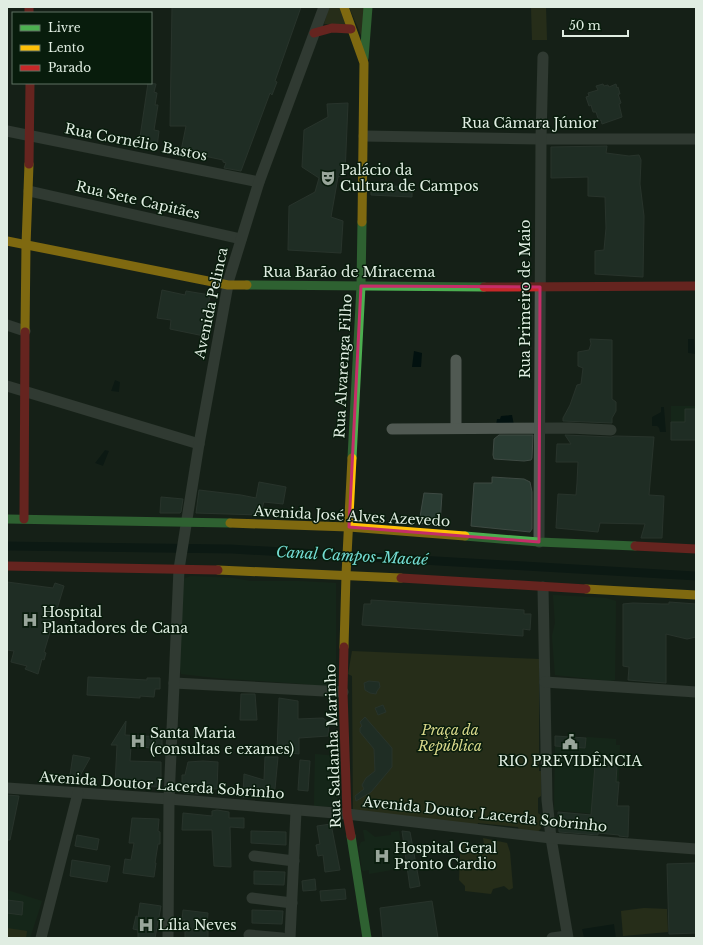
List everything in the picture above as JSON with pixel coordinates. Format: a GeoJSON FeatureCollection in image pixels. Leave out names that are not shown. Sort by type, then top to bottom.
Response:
{"type":"FeatureCollection","features":[{"type":"Feature","properties":{"kind":"main road","name":"Rua Alvarenga Filho"},"geometry":{"type":"LineString","coordinates":[[344,7],[364,63]]}},
{"type":"Feature","properties":{"kind":"main road","name":"Rua Alvarenga Filho"},"geometry":{"type":"LineString","coordinates":[[346,575],[361,286],[364,63],[368,7]]}},
{"type":"Feature","properties":{"kind":"main road"},"geometry":{"type":"LineString","coordinates":[[314,33],[340,26],[351,29]]}},
{"type":"Feature","properties":{"kind":"main road"},"geometry":{"type":"LineString","coordinates":[[24,519],[26,245],[29,191],[30,84]]}},
{"type":"Feature","properties":{"kind":"main road","name":"Rua Barão de Miracema"},"geometry":{"type":"LineString","coordinates":[[7,241],[228,285],[540,287],[696,286]]}},
{"type":"Feature","properties":{"kind":"main road","name":"Avenida José Alves Azevedo"},"geometry":{"type":"LineString","coordinates":[[7,519],[349,527],[539,542],[696,549]]}},
{"type":"Feature","properties":{"kind":"main road"},"geometry":{"type":"LineString","coordinates":[[7,566],[179,568],[346,575],[696,595]]}},
{"type":"Feature","properties":{"kind":"main road","name":"Rua Saldanha Marinho"},"geometry":{"type":"LineString","coordinates":[[346,575],[343,692],[347,814],[367,938]]}},
{"type":"Feature","properties":{"kind":"street","name":"Avenida Pelinca"},"geometry":{"type":"LineString","coordinates":[[168,938],[168,799],[180,555],[228,285],[259,182],[324,7]]}},
{"type":"Feature","properties":{"kind":"street","name":"Rua Primeiro de Maio"},"geometry":{"type":"LineString","coordinates":[[539,542],[541,139],[543,57]]}},
{"type":"Feature","properties":{"kind":"street","name":"Rua Cornélio Bastos"},"geometry":{"type":"LineString","coordinates":[[7,132],[259,182]]}},
{"type":"Feature","properties":{"kind":"street","name":"Rua Câmara Júnior"},"geometry":{"type":"LineString","coordinates":[[364,136],[541,139],[696,139]]}},
{"type":"Feature","properties":{"kind":"street","name":"Rua Sete Capitães"},"geometry":{"type":"LineString","coordinates":[[29,191],[241,239]]}},
{"type":"Feature","properties":{"kind":"street"},"geometry":{"type":"LineString","coordinates":[[7,325],[25,331]]}},
{"type":"Feature","properties":{"kind":"street"},"geometry":{"type":"LineString","coordinates":[[456,360],[456,428]]}},
{"type":"Feature","properties":{"kind":"street"},"geometry":{"type":"LineString","coordinates":[[7,386],[199,444]]}},
{"type":"Feature","properties":{"kind":"street"},"geometry":{"type":"LineString","coordinates":[[392,429],[584,428],[611,430]]}},
{"type":"Feature","properties":{"kind":"street"},"geometry":{"type":"LineString","coordinates":[[543,587],[547,800],[551,838],[567,937],[552,938]]}},
{"type":"Feature","properties":{"kind":"street"},"geometry":{"type":"LineString","coordinates":[[545,682],[696,692]]}},
{"type":"Feature","properties":{"kind":"street"},"geometry":{"type":"LineString","coordinates":[[174,683],[343,692]]}},
{"type":"Feature","properties":{"kind":"street","name":"Avenida Doutor Lacerda Sobrinho"},"geometry":{"type":"LineString","coordinates":[[7,788],[168,799],[296,811],[347,814],[551,838],[696,849]]}},
{"type":"Feature","properties":{"kind":"street"},"geometry":{"type":"LineString","coordinates":[[40,938],[78,793]]}},
{"type":"Feature","properties":{"kind":"street"},"geometry":{"type":"LineString","coordinates":[[290,938],[296,811]]}},
{"type":"Feature","properties":{"kind":"street"},"geometry":{"type":"LineString","coordinates":[[254,856],[294,861]]}},
{"type":"Feature","properties":{"kind":"street"},"geometry":{"type":"LineString","coordinates":[[252,898],[292,903]]}},
{"type":"Feature","properties":{"kind":"street"},"geometry":{"type":"LineString","coordinates":[[249,935],[282,938]]}},
{"type":"Feature","properties":{"kind":"highlighted area"},"geometry":{"type":"Polygon","coordinates":[[[361,286],[540,287],[539,542],[349,527],[361,286]]]}},
{"type":"Feature","properties":{"kind":"shaded area"},"geometry":{"type":"Polygon","coordinates":[[[688,339],[694,339],[695,354],[688,353],[688,339]]]}},
{"type":"Feature","properties":{"kind":"shaded area"},"geometry":{"type":"Polygon","coordinates":[[[414,351],[422,353],[421,367],[412,367],[414,351]]]}},
{"type":"Feature","properties":{"kind":"shaded area"},"geometry":{"type":"Polygon","coordinates":[[[115,380],[120,382],[119,392],[111,391],[115,380]]]}},
{"type":"Feature","properties":{"kind":"shaded area"},"geometry":{"type":"Polygon","coordinates":[[[671,406],[696,406],[696,440],[671,440],[671,406]]]}},
{"type":"Feature","properties":{"kind":"shaded area"},"geometry":{"type":"Polygon","coordinates":[[[661,407],[664,407],[666,432],[660,432],[657,426],[652,426],[652,417],[661,412],[661,407]]]}},
{"type":"Feature","properties":{"kind":"shaded area"},"geometry":{"type":"Polygon","coordinates":[[[512,415],[514,425],[496,425],[497,419],[500,419],[501,416],[512,415]]]}},
{"type":"Feature","properties":{"kind":"shaded area"},"geometry":{"type":"Polygon","coordinates":[[[105,450],[109,451],[103,466],[95,463],[105,450]]]}},
{"type":"Feature","properties":{"kind":"shaded area"},"geometry":{"type":"Polygon","coordinates":[[[191,576],[233,578],[250,581],[336,583],[336,689],[304,684],[181,674],[179,662],[183,579],[191,576]]]}},
{"type":"Feature","properties":{"kind":"shaded area"},"geometry":{"type":"Polygon","coordinates":[[[553,595],[606,598],[616,601],[615,680],[610,681],[555,675],[552,636],[555,623],[553,595]]]}},
{"type":"Feature","properties":{"kind":"shaded area"},"geometry":{"type":"Polygon","coordinates":[[[586,737],[616,739],[616,745],[620,745],[617,816],[554,810],[555,746],[585,748],[586,737]]]}},
{"type":"Feature","properties":{"kind":"shaded area"},"geometry":{"type":"Polygon","coordinates":[[[315,754],[337,756],[337,807],[314,806],[315,754]]]}},
{"type":"Feature","properties":{"kind":"shaded area","name":"Hospital Geral Pronto Cardio"},"geometry":{"type":"Polygon","coordinates":[[[363,830],[366,830],[375,837],[391,835],[391,832],[399,831],[404,866],[397,867],[397,869],[369,874],[369,870],[362,871],[359,847],[361,842],[365,841],[363,830]]]}},
{"type":"Feature","properties":{"kind":"shaded area"},"geometry":{"type":"Polygon","coordinates":[[[7,890],[42,901],[30,938],[7,938],[7,890]]]}},
{"type":"Feature","properties":{"kind":"shaded area"},"geometry":{"type":"Polygon","coordinates":[[[614,924],[616,938],[584,938],[582,929],[614,924]]]}},
{"type":"Feature","properties":{"kind":"green space"},"geometry":{"type":"Polygon","coordinates":[[[329,7],[341,7],[346,25],[324,24],[329,7]]]}},
{"type":"Feature","properties":{"kind":"green space"},"geometry":{"type":"Polygon","coordinates":[[[349,7],[365,7],[363,40],[349,7]]]}},
{"type":"Feature","properties":{"kind":"green space"},"geometry":{"type":"Polygon","coordinates":[[[531,7],[546,7],[547,40],[532,40],[531,7]]]}},
{"type":"Feature","properties":{"kind":"green space","name":"Praça da República"},"geometry":{"type":"Polygon","coordinates":[[[352,651],[539,659],[539,771],[541,771],[541,796],[538,798],[538,813],[542,816],[541,828],[538,832],[519,830],[518,827],[478,823],[477,826],[353,813],[352,676],[348,674],[352,651]]]}},
{"type":"Feature","properties":{"kind":"green space"},"geometry":{"type":"Polygon","coordinates":[[[483,838],[507,843],[510,852],[513,888],[509,890],[504,886],[493,889],[491,894],[465,891],[465,886],[459,880],[459,843],[464,843],[469,850],[485,850],[483,838]]]}},
{"type":"Feature","properties":{"kind":"green space"},"geometry":{"type":"Polygon","coordinates":[[[644,908],[667,909],[668,932],[623,936],[621,911],[644,908]]]}},
{"type":"Feature","properties":{"kind":"green space"},"geometry":{"type":"Polygon","coordinates":[[[7,928],[27,931],[26,938],[7,938],[7,928]]]}},
{"type":"Feature","properties":{"kind":"building"},"geometry":{"type":"Polygon","coordinates":[[[172,7],[301,7],[275,81],[277,82],[272,95],[270,93],[241,171],[224,168],[226,163],[223,162],[223,160],[181,151],[186,126],[170,126],[172,7]]]}},
{"type":"Feature","properties":{"kind":"building"},"geometry":{"type":"Polygon","coordinates":[[[148,84],[156,84],[154,92],[157,93],[155,105],[158,105],[154,130],[159,131],[157,147],[154,147],[154,149],[145,148],[146,145],[139,144],[148,84]]]}},
{"type":"Feature","properties":{"kind":"building"},"geometry":{"type":"Polygon","coordinates":[[[603,84],[604,86],[608,85],[609,87],[616,84],[617,88],[618,87],[620,94],[618,94],[621,103],[619,104],[622,117],[602,124],[601,120],[599,121],[596,112],[593,112],[591,105],[589,106],[586,97],[589,96],[588,93],[598,90],[596,86],[603,84]]]}},
{"type":"Feature","properties":{"kind":"building","name":"Palácio da Cultura de Campos"},"geometry":{"type":"Polygon","coordinates":[[[348,103],[345,174],[338,177],[331,217],[343,221],[341,253],[288,250],[289,206],[315,192],[319,178],[302,167],[304,130],[328,117],[327,104],[348,103]]]}},
{"type":"Feature","properties":{"kind":"building"},"geometry":{"type":"Polygon","coordinates":[[[607,146],[606,153],[629,156],[639,155],[641,160],[640,184],[644,216],[643,277],[595,274],[595,251],[604,250],[606,228],[605,197],[588,196],[588,177],[551,178],[551,147],[607,146]]]}},
{"type":"Feature","properties":{"kind":"building"},"geometry":{"type":"Polygon","coordinates":[[[371,185],[412,187],[412,197],[371,195],[371,185]]]}},
{"type":"Feature","properties":{"kind":"building"},"geometry":{"type":"Polygon","coordinates":[[[162,290],[185,295],[186,291],[210,295],[205,325],[211,327],[209,337],[170,329],[171,320],[157,318],[162,290]]]}},
{"type":"Feature","properties":{"kind":"building"},"geometry":{"type":"Polygon","coordinates":[[[590,339],[612,340],[612,399],[616,402],[616,411],[612,418],[612,423],[563,421],[577,385],[581,384],[583,368],[578,366],[578,352],[589,350],[591,344],[590,339]]]}},
{"type":"Feature","properties":{"kind":"building"},"geometry":{"type":"Polygon","coordinates":[[[685,409],[696,409],[696,440],[671,440],[671,422],[685,422],[685,409]]]}},
{"type":"Feature","properties":{"kind":"building"},"geometry":{"type":"Polygon","coordinates":[[[499,435],[533,435],[531,460],[494,459],[494,439],[499,435]]]}},
{"type":"Feature","properties":{"kind":"building"},"geometry":{"type":"Polygon","coordinates":[[[565,435],[654,437],[649,495],[664,496],[662,538],[641,538],[645,524],[600,523],[598,532],[556,528],[558,494],[576,495],[578,462],[556,462],[557,444],[571,444],[565,435]]]}},
{"type":"Feature","properties":{"kind":"building"},"geometry":{"type":"Polygon","coordinates":[[[492,477],[524,479],[530,482],[532,492],[532,529],[530,532],[471,526],[474,483],[492,483],[492,477]]]}},
{"type":"Feature","properties":{"kind":"building"},"geometry":{"type":"Polygon","coordinates":[[[259,482],[286,487],[283,504],[264,502],[260,515],[196,513],[199,490],[256,498],[259,482]]]}},
{"type":"Feature","properties":{"kind":"building"},"geometry":{"type":"Polygon","coordinates":[[[424,493],[442,494],[440,525],[419,523],[424,493]]]}},
{"type":"Feature","properties":{"kind":"building"},"geometry":{"type":"Polygon","coordinates":[[[161,497],[183,499],[181,512],[160,513],[161,497]]]}},
{"type":"Feature","properties":{"kind":"building","name":"Hospital Plantadores de Cana"},"geometry":{"type":"Polygon","coordinates":[[[7,582],[53,588],[55,583],[64,586],[44,652],[46,653],[44,660],[42,659],[38,674],[25,669],[27,666],[11,662],[14,651],[7,650],[7,582]]]}},
{"type":"Feature","properties":{"kind":"building"},"geometry":{"type":"Polygon","coordinates":[[[371,600],[524,610],[524,614],[531,614],[530,630],[523,629],[523,636],[362,625],[364,604],[371,604],[371,600]]]}},
{"type":"Feature","properties":{"kind":"building"},"geometry":{"type":"Polygon","coordinates":[[[669,602],[696,604],[696,637],[687,639],[666,634],[666,683],[628,680],[629,667],[623,666],[623,604],[669,604],[669,602]]]}},
{"type":"Feature","properties":{"kind":"building"},"geometry":{"type":"Polygon","coordinates":[[[88,677],[147,680],[147,678],[160,678],[160,689],[155,689],[154,697],[140,696],[140,698],[87,695],[88,677]]]}},
{"type":"Feature","properties":{"kind":"building"},"geometry":{"type":"Polygon","coordinates":[[[369,681],[379,682],[380,687],[376,694],[365,690],[364,683],[369,681]]]}},
{"type":"Feature","properties":{"kind":"building"},"geometry":{"type":"Polygon","coordinates":[[[241,694],[255,694],[257,720],[240,720],[241,694]]]}},
{"type":"Feature","properties":{"kind":"building"},"geometry":{"type":"Polygon","coordinates":[[[279,698],[298,701],[298,719],[323,718],[329,723],[328,736],[299,738],[299,754],[277,751],[279,698]]]}},
{"type":"Feature","properties":{"kind":"building"},"geometry":{"type":"Polygon","coordinates":[[[383,705],[386,712],[378,715],[375,708],[383,705]]]}},
{"type":"Feature","properties":{"kind":"building"},"geometry":{"type":"Polygon","coordinates":[[[365,717],[392,748],[392,767],[371,792],[356,801],[355,796],[364,789],[362,785],[366,778],[375,771],[374,749],[360,732],[360,728],[362,726],[360,722],[365,717]]]}},
{"type":"Feature","properties":{"kind":"building"},"geometry":{"type":"Polygon","coordinates":[[[126,721],[125,735],[162,737],[162,749],[131,746],[130,761],[161,762],[161,787],[115,785],[117,745],[111,745],[126,721]]]}},
{"type":"Feature","properties":{"kind":"building","name":"RIO PREVIDÊNCIA"},"geometry":{"type":"Polygon","coordinates":[[[555,736],[586,738],[585,748],[555,746],[555,736]]]}},
{"type":"Feature","properties":{"kind":"building"},"geometry":{"type":"Polygon","coordinates":[[[73,755],[90,758],[76,783],[69,782],[73,755]]]}},
{"type":"Feature","properties":{"kind":"building"},"geometry":{"type":"Polygon","coordinates":[[[265,757],[278,757],[275,789],[254,790],[254,796],[243,797],[244,774],[264,780],[265,757]]]}},
{"type":"Feature","properties":{"kind":"building"},"geometry":{"type":"Polygon","coordinates":[[[300,760],[310,761],[308,791],[298,790],[300,760]]]}},
{"type":"Feature","properties":{"kind":"building"},"geometry":{"type":"Polygon","coordinates":[[[188,762],[218,762],[217,789],[198,789],[198,794],[184,793],[182,787],[182,775],[185,775],[188,762]]]}},
{"type":"Feature","properties":{"kind":"building"},"geometry":{"type":"Polygon","coordinates":[[[605,764],[617,765],[616,782],[619,782],[617,806],[629,806],[628,837],[598,833],[598,835],[559,832],[558,812],[591,815],[595,765],[604,766],[605,764]]]}},
{"type":"Feature","properties":{"kind":"building"},"geometry":{"type":"Polygon","coordinates":[[[7,795],[19,796],[10,840],[7,840],[7,795]]]}},
{"type":"Feature","properties":{"kind":"building"},"geometry":{"type":"Polygon","coordinates":[[[217,810],[229,812],[229,818],[244,818],[244,828],[230,827],[231,867],[214,866],[212,830],[182,830],[183,813],[212,816],[212,811],[217,810]]]}},
{"type":"Feature","properties":{"kind":"building"},"geometry":{"type":"Polygon","coordinates":[[[132,818],[159,819],[158,831],[160,832],[160,844],[158,844],[154,877],[123,873],[125,859],[131,860],[134,843],[129,843],[132,818]]]}},
{"type":"Feature","properties":{"kind":"building"},"geometry":{"type":"Polygon","coordinates":[[[331,824],[340,870],[325,872],[323,855],[318,856],[316,845],[320,844],[317,826],[331,824]]]}},
{"type":"Feature","properties":{"kind":"building"},"geometry":{"type":"Polygon","coordinates":[[[251,831],[286,832],[286,845],[251,843],[251,831]]]}},
{"type":"Feature","properties":{"kind":"building"},"geometry":{"type":"Polygon","coordinates":[[[402,831],[410,832],[420,886],[410,888],[402,831]]]}},
{"type":"Feature","properties":{"kind":"building"},"geometry":{"type":"Polygon","coordinates":[[[77,835],[99,839],[97,850],[75,846],[77,835]]]}},
{"type":"Feature","properties":{"kind":"building"},"geometry":{"type":"Polygon","coordinates":[[[72,860],[110,866],[107,882],[70,876],[72,860]]]}},
{"type":"Feature","properties":{"kind":"building"},"geometry":{"type":"Polygon","coordinates":[[[696,863],[696,933],[669,934],[667,864],[696,863]]]}},
{"type":"Feature","properties":{"kind":"building"},"geometry":{"type":"Polygon","coordinates":[[[254,871],[285,872],[284,885],[254,884],[254,871]]]}},
{"type":"Feature","properties":{"kind":"building"},"geometry":{"type":"Polygon","coordinates":[[[315,879],[316,890],[303,891],[302,881],[315,879]]]}},
{"type":"Feature","properties":{"kind":"building"},"geometry":{"type":"Polygon","coordinates":[[[345,889],[346,899],[321,901],[320,891],[345,889]]]}},
{"type":"Feature","properties":{"kind":"building"},"geometry":{"type":"Polygon","coordinates":[[[7,900],[23,902],[22,915],[7,913],[7,900]]]}},
{"type":"Feature","properties":{"kind":"building"},"geometry":{"type":"Polygon","coordinates":[[[432,901],[438,938],[383,938],[380,908],[432,901]]]}},
{"type":"Feature","properties":{"kind":"building"},"geometry":{"type":"Polygon","coordinates":[[[140,903],[161,906],[155,938],[138,938],[138,930],[133,929],[136,916],[138,917],[140,903]]]}},
{"type":"Feature","properties":{"kind":"building"},"geometry":{"type":"Polygon","coordinates":[[[183,910],[208,913],[208,938],[185,937],[185,920],[182,920],[183,910]]]}},
{"type":"Feature","properties":{"kind":"building"},"geometry":{"type":"Polygon","coordinates":[[[252,910],[283,911],[282,924],[252,923],[252,910]]]}},
{"type":"Feature","properties":{"kind":"waterway","name":"Canal Campos-Macaé"},"geometry":{"type":"LineString","coordinates":[[7,546],[231,549],[696,576]]}},
{"type":"Feature","properties":{"kind":"traffic: fast"},"geometry":{"type":"LineString","coordinates":[[364,58],[368,7]]}},
{"type":"Feature","properties":{"kind":"traffic: fast"},"geometry":{"type":"LineString","coordinates":[[352,458],[361,286],[362,222]]}},
{"type":"Feature","properties":{"kind":"traffic: fast"},"geometry":{"type":"LineString","coordinates":[[247,285],[484,287]]}},
{"type":"Feature","properties":{"kind":"traffic: fast"},"geometry":{"type":"LineString","coordinates":[[7,519],[230,523]]}},
{"type":"Feature","properties":{"kind":"traffic: fast"},"geometry":{"type":"LineString","coordinates":[[465,536],[539,542],[635,546]]}},
{"type":"Feature","properties":{"kind":"traffic: fast"},"geometry":{"type":"LineString","coordinates":[[351,836],[367,938]]}},
{"type":"Feature","properties":{"kind":"traffic: slow"},"geometry":{"type":"LineString","coordinates":[[344,7],[364,63],[362,222]]}},
{"type":"Feature","properties":{"kind":"traffic: slow"},"geometry":{"type":"LineString","coordinates":[[25,332],[29,164]]}},
{"type":"Feature","properties":{"kind":"traffic: slow"},"geometry":{"type":"LineString","coordinates":[[7,241],[228,285],[247,285]]}},
{"type":"Feature","properties":{"kind":"traffic: slow"},"geometry":{"type":"LineString","coordinates":[[344,647],[352,458]]}},
{"type":"Feature","properties":{"kind":"traffic: slow"},"geometry":{"type":"LineString","coordinates":[[230,523],[349,527],[465,536]]}},
{"type":"Feature","properties":{"kind":"traffic: slow"},"geometry":{"type":"LineString","coordinates":[[218,570],[401,578]]}},
{"type":"Feature","properties":{"kind":"traffic: slow"},"geometry":{"type":"LineString","coordinates":[[586,589],[696,595]]}},
{"type":"Feature","properties":{"kind":"traffic: jam"},"geometry":{"type":"LineString","coordinates":[[29,7],[29,12]]}},
{"type":"Feature","properties":{"kind":"traffic: jam"},"geometry":{"type":"LineString","coordinates":[[314,33],[332,28],[351,29]]}},
{"type":"Feature","properties":{"kind":"traffic: jam"},"geometry":{"type":"LineString","coordinates":[[29,164],[30,84]]}},
{"type":"Feature","properties":{"kind":"traffic: jam"},"geometry":{"type":"LineString","coordinates":[[484,287],[696,286]]}},
{"type":"Feature","properties":{"kind":"traffic: jam"},"geometry":{"type":"LineString","coordinates":[[24,519],[25,332]]}},
{"type":"Feature","properties":{"kind":"traffic: jam"},"geometry":{"type":"LineString","coordinates":[[635,546],[696,549]]}},
{"type":"Feature","properties":{"kind":"traffic: jam"},"geometry":{"type":"LineString","coordinates":[[7,566],[218,570]]}},
{"type":"Feature","properties":{"kind":"traffic: jam"},"geometry":{"type":"LineString","coordinates":[[401,578],[586,589]]}},
{"type":"Feature","properties":{"kind":"traffic: jam"},"geometry":{"type":"LineString","coordinates":[[344,647],[343,692],[347,814],[351,836]]}},
{"type":"Feature","properties":{"kind":"place","name":"Palácio da Cultura de Campos"},"geometry":{"type":"Point","coordinates":[328,178]}},
{"type":"Feature","properties":{"kind":"place","name":"Hospital Plantadores de Cana"},"geometry":{"type":"Point","coordinates":[30,620]}},
{"type":"Feature","properties":{"kind":"place","name":"Santa Maria (consultas e exames)"},"geometry":{"type":"Point","coordinates":[138,741]}},
{"type":"Feature","properties":{"kind":"place","name":"RIO PREVIDÊNCIA"},"geometry":{"type":"Point","coordinates":[570,742]}},
{"type":"Feature","properties":{"kind":"place","name":"Hospital Geral Pronto Cardio"},"geometry":{"type":"Point","coordinates":[382,856]}},
{"type":"Feature","properties":{"kind":"place","name":"Lília Neves"},"geometry":{"type":"Point","coordinates":[146,925]}}]}
